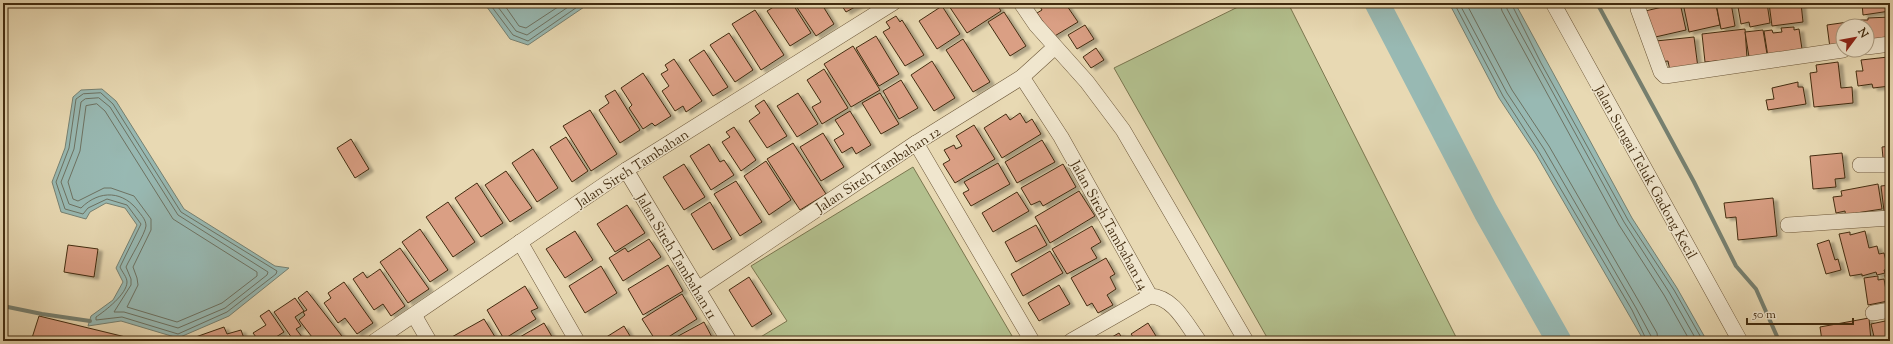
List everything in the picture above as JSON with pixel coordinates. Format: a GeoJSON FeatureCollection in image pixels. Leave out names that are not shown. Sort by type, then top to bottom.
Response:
{"type":"FeatureCollection","features":[{"type":"Feature","properties":{"kind":"street","name":"Jalan Sireh Tambahan"},"geometry":{"type":"LineString","coordinates":[[375,341],[626,170],[893,3]]}},
{"type":"Feature","properties":{"kind":"street"},"geometry":{"type":"LineString","coordinates":[[1021,3],[1036,25],[1087,82],[1123,130],[1246,341]]}},
{"type":"Feature","properties":{"kind":"street","name":"Jalan Sungai Teluk Gadong Kecil"},"geometry":{"type":"LineString","coordinates":[[1553,3],[1740,341]]}},
{"type":"Feature","properties":{"kind":"street"},"geometry":{"type":"LineString","coordinates":[[1638,3],[1638,9],[1660,72],[1666,76],[1835,51]]}},
{"type":"Feature","properties":{"kind":"street"},"geometry":{"type":"LineString","coordinates":[[1875,46],[1890,44]]}},
{"type":"Feature","properties":{"kind":"street","name":"Jalan Sireh Tambahan 12"},"geometry":{"type":"LineString","coordinates":[[698,289],[916,143],[1022,77],[1055,47]]}},
{"type":"Feature","properties":{"kind":"street","name":"Jalan Sireh Tambahan 14"},"geometry":{"type":"LineString","coordinates":[[1022,77],[1061,136],[1150,296],[1071,341]]}},
{"type":"Feature","properties":{"kind":"street"},"geometry":{"type":"LineString","coordinates":[[916,143],[1032,341]]}},
{"type":"Feature","properties":{"kind":"street"},"geometry":{"type":"LineString","coordinates":[[1860,165],[1890,165]]}},
{"type":"Feature","properties":{"kind":"street","name":"Jalan Sireh Tambahan 11"},"geometry":{"type":"LineString","coordinates":[[626,170],[729,341]]}},
{"type":"Feature","properties":{"kind":"street"},"geometry":{"type":"LineString","coordinates":[[1788,225],[1890,218]]}},
{"type":"Feature","properties":{"kind":"street"},"geometry":{"type":"LineString","coordinates":[[520,242],[577,341]]}},
{"type":"Feature","properties":{"kind":"street"},"geometry":{"type":"LineString","coordinates":[[1150,296],[1157,296],[1172,304],[1199,341]]}},
{"type":"Feature","properties":{"kind":"street"},"geometry":{"type":"LineString","coordinates":[[1873,313],[1890,310]]}},
{"type":"Feature","properties":{"kind":"street"},"geometry":{"type":"LineString","coordinates":[[414,315],[429,341]]}},
{"type":"Feature","properties":{"kind":"green space"},"geometry":{"type":"Polygon","coordinates":[[[1246,3],[1288,3],[1458,341],[1269,341],[1114,68],[1246,3]]]}},
{"type":"Feature","properties":{"kind":"green space"},"geometry":{"type":"Polygon","coordinates":[[[913,167],[1015,341],[754,341],[787,321],[751,266],[913,167]]]}},
{"type":"Feature","properties":{"kind":"water"},"geometry":{"type":"Polygon","coordinates":[[[484,3],[590,3],[528,45],[510,39],[484,3]]]}},
{"type":"Feature","properties":{"kind":"water"},"geometry":{"type":"Polygon","coordinates":[[[1449,3],[1515,3],[1632,218],[1677,288],[1707,341],[1644,341],[1536,154],[1499,98],[1449,3]]]}},
{"type":"Feature","properties":{"kind":"water"},"geometry":{"type":"Polygon","coordinates":[[[102,89],[116,101],[184,209],[275,266],[289,268],[229,316],[178,338],[121,321],[88,326],[91,316],[113,300],[123,282],[116,268],[137,225],[125,208],[106,203],[90,212],[86,219],[61,212],[52,182],[65,148],[73,97],[81,90],[102,89]]]}},
{"type":"Feature","properties":{"kind":"building"},"geometry":{"type":"Polygon","coordinates":[[[780,3],[792,3],[811,33],[790,46],[767,11],[780,3]]]}},
{"type":"Feature","properties":{"kind":"building"},"geometry":{"type":"Polygon","coordinates":[[[794,3],[821,3],[834,24],[816,36],[794,3]]]}},
{"type":"Feature","properties":{"kind":"building"},"geometry":{"type":"Polygon","coordinates":[[[840,3],[862,3],[846,12],[840,3]]]}},
{"type":"Feature","properties":{"kind":"building"},"geometry":{"type":"Polygon","coordinates":[[[947,3],[996,3],[1001,11],[967,33],[947,3]]]}},
{"type":"Feature","properties":{"kind":"building"},"geometry":{"type":"Polygon","coordinates":[[[1038,3],[1065,3],[1078,22],[1053,37],[1037,13],[1042,10],[1038,3]]]}},
{"type":"Feature","properties":{"kind":"building"},"geometry":{"type":"Polygon","coordinates":[[[1680,3],[1686,30],[1651,38],[1645,11],[1680,3]]]}},
{"type":"Feature","properties":{"kind":"building"},"geometry":{"type":"Polygon","coordinates":[[[1683,3],[1707,3],[1708,7],[1716,5],[1720,25],[1689,32],[1683,3]]]}},
{"type":"Feature","properties":{"kind":"building"},"geometry":{"type":"Polygon","coordinates":[[[1716,3],[1731,3],[1735,26],[1721,29],[1716,3]]]}},
{"type":"Feature","properties":{"kind":"building"},"geometry":{"type":"Polygon","coordinates":[[[1746,3],[1767,3],[1770,23],[1750,27],[1749,22],[1741,24],[1738,7],[1746,5],[1746,3]]]}},
{"type":"Feature","properties":{"kind":"building"},"geometry":{"type":"Polygon","coordinates":[[[1769,3],[1801,3],[1803,22],[1772,26],[1769,3]]]}},
{"type":"Feature","properties":{"kind":"building"},"geometry":{"type":"Polygon","coordinates":[[[1862,3],[1889,3],[1890,11],[1863,15],[1862,3]]]}},
{"type":"Feature","properties":{"kind":"building"},"geometry":{"type":"Polygon","coordinates":[[[942,6],[960,34],[937,49],[919,21],[942,6]]]}},
{"type":"Feature","properties":{"kind":"building"},"geometry":{"type":"Polygon","coordinates":[[[755,10],[784,55],[761,70],[732,24],[755,10]]]}},
{"type":"Feature","properties":{"kind":"building"},"geometry":{"type":"Polygon","coordinates":[[[1004,12],[1026,46],[1010,56],[988,22],[1004,12]]]}},
{"type":"Feature","properties":{"kind":"building"},"geometry":{"type":"Polygon","coordinates":[[[896,16],[900,22],[902,20],[924,55],[905,66],[883,32],[890,28],[886,22],[896,16]]]}},
{"type":"Feature","properties":{"kind":"building"},"geometry":{"type":"Polygon","coordinates":[[[1890,17],[1890,42],[1875,45],[1875,18],[1868,18],[1890,17]]]}},
{"type":"Feature","properties":{"kind":"building"},"geometry":{"type":"Polygon","coordinates":[[[1835,24],[1835,47],[1830,48],[1827,25],[1835,24]]]}},
{"type":"Feature","properties":{"kind":"building"},"geometry":{"type":"Polygon","coordinates":[[[1085,25],[1094,39],[1077,49],[1068,35],[1085,25]]]}},
{"type":"Feature","properties":{"kind":"building"},"geometry":{"type":"Polygon","coordinates":[[[1794,27],[1794,30],[1799,29],[1802,49],[1768,57],[1764,31],[1772,30],[1773,33],[1782,32],[1781,28],[1794,27]]]}},
{"type":"Feature","properties":{"kind":"building"},"geometry":{"type":"Polygon","coordinates":[[[1745,29],[1747,58],[1705,62],[1702,34],[1745,29]]]}},
{"type":"Feature","properties":{"kind":"building"},"geometry":{"type":"Polygon","coordinates":[[[1763,30],[1767,54],[1749,57],[1745,32],[1763,30]]]}},
{"type":"Feature","properties":{"kind":"building"},"geometry":{"type":"Polygon","coordinates":[[[729,33],[753,70],[735,82],[710,45],[729,33]]]}},
{"type":"Feature","properties":{"kind":"building"},"geometry":{"type":"Polygon","coordinates":[[[876,36],[899,74],[879,86],[856,48],[876,36]]]}},
{"type":"Feature","properties":{"kind":"building"},"geometry":{"type":"Polygon","coordinates":[[[1694,37],[1698,68],[1670,71],[1668,61],[1659,62],[1656,41],[1694,37]]]}},
{"type":"Feature","properties":{"kind":"building"},"geometry":{"type":"Polygon","coordinates":[[[963,39],[990,82],[973,92],[946,50],[963,39]]]}},
{"type":"Feature","properties":{"kind":"building"},"geometry":{"type":"Polygon","coordinates":[[[853,46],[880,90],[851,107],[824,64],[853,46]]]}},
{"type":"Feature","properties":{"kind":"building"},"geometry":{"type":"Polygon","coordinates":[[[1096,48],[1104,60],[1091,68],[1083,57],[1096,48]]]}},
{"type":"Feature","properties":{"kind":"building"},"geometry":{"type":"Polygon","coordinates":[[[704,50],[728,87],[713,96],[689,60],[704,50]]]}},
{"type":"Feature","properties":{"kind":"building"},"geometry":{"type":"Polygon","coordinates":[[[1888,57],[1890,86],[1873,88],[1872,84],[1858,86],[1856,71],[1863,71],[1861,60],[1888,57]]]}},
{"type":"Feature","properties":{"kind":"building"},"geometry":{"type":"Polygon","coordinates":[[[674,59],[702,101],[686,112],[683,106],[675,111],[662,91],[669,86],[661,74],[668,70],[665,65],[674,59]]]}},
{"type":"Feature","properties":{"kind":"building"},"geometry":{"type":"Polygon","coordinates":[[[932,61],[955,98],[934,111],[911,75],[932,61]]]}},
{"type":"Feature","properties":{"kind":"building"},"geometry":{"type":"Polygon","coordinates":[[[1838,62],[1841,88],[1852,87],[1853,103],[1814,107],[1810,73],[1817,72],[1816,65],[1838,62]]]}},
{"type":"Feature","properties":{"kind":"building"},"geometry":{"type":"Polygon","coordinates":[[[824,69],[848,108],[822,124],[812,107],[821,102],[807,80],[824,69]]]}},
{"type":"Feature","properties":{"kind":"building"},"geometry":{"type":"Polygon","coordinates":[[[643,73],[671,116],[655,126],[652,123],[643,129],[629,108],[632,105],[621,88],[643,73]]]}},
{"type":"Feature","properties":{"kind":"building"},"geometry":{"type":"Polygon","coordinates":[[[901,80],[918,108],[899,119],[883,91],[901,80]]]}},
{"type":"Feature","properties":{"kind":"building"},"geometry":{"type":"Polygon","coordinates":[[[1798,82],[1798,87],[1803,87],[1806,104],[1768,110],[1766,100],[1774,99],[1772,88],[1798,82]]]}},
{"type":"Feature","properties":{"kind":"building"},"geometry":{"type":"Polygon","coordinates":[[[615,90],[640,130],[620,143],[599,110],[609,103],[605,96],[615,90]]]}},
{"type":"Feature","properties":{"kind":"building"},"geometry":{"type":"Polygon","coordinates":[[[798,93],[818,124],[797,137],[777,106],[798,93]]]}},
{"type":"Feature","properties":{"kind":"building"},"geometry":{"type":"Polygon","coordinates":[[[880,93],[899,124],[881,134],[862,103],[880,93]]]}},
{"type":"Feature","properties":{"kind":"building"},"geometry":{"type":"Polygon","coordinates":[[[764,100],[787,136],[767,148],[749,121],[760,113],[755,106],[764,100]]]}},
{"type":"Feature","properties":{"kind":"building"},"geometry":{"type":"Polygon","coordinates":[[[590,110],[617,154],[591,171],[563,126],[590,110]]]}},
{"type":"Feature","properties":{"kind":"building"},"geometry":{"type":"Polygon","coordinates":[[[850,111],[871,145],[856,154],[852,147],[842,153],[834,140],[844,134],[835,120],[850,111]]]}},
{"type":"Feature","properties":{"kind":"building"},"geometry":{"type":"Polygon","coordinates":[[[1020,113],[1026,123],[1032,119],[1041,134],[1002,158],[984,128],[1006,114],[1010,120],[1020,113]]]}},
{"type":"Feature","properties":{"kind":"building"},"geometry":{"type":"Polygon","coordinates":[[[974,125],[995,159],[955,183],[943,164],[950,160],[944,150],[954,145],[956,149],[962,146],[956,136],[974,125]]]}},
{"type":"Feature","properties":{"kind":"building"},"geometry":{"type":"Polygon","coordinates":[[[734,127],[756,160],[741,171],[722,142],[730,137],[726,132],[734,127]]]}},
{"type":"Feature","properties":{"kind":"building"},"geometry":{"type":"Polygon","coordinates":[[[823,133],[844,167],[821,181],[800,147],[823,133]]]}},
{"type":"Feature","properties":{"kind":"building"},"geometry":{"type":"Polygon","coordinates":[[[566,137],[588,171],[572,182],[550,147],[566,137]]]}},
{"type":"Feature","properties":{"kind":"building"},"geometry":{"type":"Polygon","coordinates":[[[351,139],[369,169],[355,178],[337,148],[351,139]]]}},
{"type":"Feature","properties":{"kind":"building"},"geometry":{"type":"Polygon","coordinates":[[[1042,140],[1055,162],[1017,183],[1005,162],[1042,140]]]}},
{"type":"Feature","properties":{"kind":"building"},"geometry":{"type":"Polygon","coordinates":[[[793,143],[826,194],[800,210],[767,159],[793,143]]]}},
{"type":"Feature","properties":{"kind":"building"},"geometry":{"type":"Polygon","coordinates":[[[709,144],[720,162],[724,160],[734,175],[711,190],[690,156],[709,144]]]}},
{"type":"Feature","properties":{"kind":"building"},"geometry":{"type":"Polygon","coordinates":[[[1890,146],[1890,157],[1883,158],[1882,147],[1890,146]]]}},
{"type":"Feature","properties":{"kind":"building"},"geometry":{"type":"Polygon","coordinates":[[[533,149],[558,188],[537,202],[512,163],[533,149]]]}},
{"type":"Feature","properties":{"kind":"building"},"geometry":{"type":"Polygon","coordinates":[[[1842,153],[1845,178],[1835,179],[1836,187],[1813,189],[1810,156],[1842,153]]]}},
{"type":"Feature","properties":{"kind":"building"},"geometry":{"type":"Polygon","coordinates":[[[766,161],[791,200],[769,215],[744,176],[766,161]]]}},
{"type":"Feature","properties":{"kind":"building"},"geometry":{"type":"Polygon","coordinates":[[[998,163],[1010,184],[971,206],[963,193],[969,190],[964,182],[998,163]]]}},
{"type":"Feature","properties":{"kind":"building"},"geometry":{"type":"Polygon","coordinates":[[[684,164],[705,197],[684,210],[663,177],[684,164]]]}},
{"type":"Feature","properties":{"kind":"building"},"geometry":{"type":"Polygon","coordinates":[[[1063,164],[1076,187],[1043,206],[1040,201],[1031,205],[1021,188],[1063,164]]]}},
{"type":"Feature","properties":{"kind":"building"},"geometry":{"type":"Polygon","coordinates":[[[506,171],[532,208],[510,222],[485,185],[506,171]]]}},
{"type":"Feature","properties":{"kind":"building"},"geometry":{"type":"Polygon","coordinates":[[[736,181],[762,222],[740,236],[714,194],[736,181]]]}},
{"type":"Feature","properties":{"kind":"building"},"geometry":{"type":"Polygon","coordinates":[[[477,183],[503,223],[481,237],[455,198],[477,183]]]}},
{"type":"Feature","properties":{"kind":"building"},"geometry":{"type":"Polygon","coordinates":[[[1878,184],[1882,209],[1856,213],[1846,219],[1845,211],[1836,213],[1833,197],[1842,196],[1841,191],[1878,184]]]}},
{"type":"Feature","properties":{"kind":"building"},"geometry":{"type":"Polygon","coordinates":[[[1890,185],[1890,219],[1885,219],[1881,186],[1890,185]]]}},
{"type":"Feature","properties":{"kind":"building"},"geometry":{"type":"Polygon","coordinates":[[[1079,191],[1095,216],[1050,243],[1035,217],[1079,191]]]}},
{"type":"Feature","properties":{"kind":"building"},"geometry":{"type":"Polygon","coordinates":[[[1017,192],[1029,211],[993,232],[982,213],[1017,192]]]}},
{"type":"Feature","properties":{"kind":"building"},"geometry":{"type":"Polygon","coordinates":[[[1773,198],[1777,236],[1738,240],[1736,217],[1726,218],[1724,203],[1773,198]]]}},
{"type":"Feature","properties":{"kind":"building"},"geometry":{"type":"Polygon","coordinates":[[[448,202],[475,242],[453,257],[426,217],[448,202]]]}},
{"type":"Feature","properties":{"kind":"building"},"geometry":{"type":"Polygon","coordinates":[[[710,202],[732,239],[713,250],[691,214],[710,202]]]}},
{"type":"Feature","properties":{"kind":"building"},"geometry":{"type":"Polygon","coordinates":[[[627,205],[645,233],[615,252],[597,224],[627,205]]]}},
{"type":"Feature","properties":{"kind":"building"},"geometry":{"type":"Polygon","coordinates":[[[1036,225],[1047,245],[1016,262],[1005,242],[1036,225]]]}},
{"type":"Feature","properties":{"kind":"building"},"geometry":{"type":"Polygon","coordinates":[[[1092,226],[1101,242],[1091,248],[1097,258],[1067,274],[1052,249],[1092,226]]]}},
{"type":"Feature","properties":{"kind":"building"},"geometry":{"type":"Polygon","coordinates":[[[420,229],[448,270],[430,282],[402,242],[420,229]]]}},
{"type":"Feature","properties":{"kind":"building"},"geometry":{"type":"Polygon","coordinates":[[[575,231],[593,260],[565,278],[546,249],[575,231]]]}},
{"type":"Feature","properties":{"kind":"building"},"geometry":{"type":"Polygon","coordinates":[[[1865,231],[1869,248],[1877,246],[1879,254],[1884,253],[1888,269],[1884,270],[1885,273],[1877,275],[1876,272],[1862,276],[1862,274],[1850,276],[1839,234],[1850,232],[1850,235],[1865,231]]]}},
{"type":"Feature","properties":{"kind":"building"},"geometry":{"type":"Polygon","coordinates":[[[649,239],[661,257],[623,281],[609,258],[625,248],[628,252],[649,239]]]}},
{"type":"Feature","properties":{"kind":"building"},"geometry":{"type":"Polygon","coordinates":[[[1829,240],[1835,260],[1838,259],[1841,270],[1826,274],[1817,244],[1829,240]]]}},
{"type":"Feature","properties":{"kind":"building"},"geometry":{"type":"Polygon","coordinates":[[[68,245],[98,249],[94,277],[64,272],[68,245]]]}},
{"type":"Feature","properties":{"kind":"building"},"geometry":{"type":"Polygon","coordinates":[[[400,248],[429,289],[408,303],[380,262],[400,248]]]}},
{"type":"Feature","properties":{"kind":"building"},"geometry":{"type":"Polygon","coordinates":[[[1050,251],[1063,273],[1023,296],[1011,274],[1050,251]]]}},
{"type":"Feature","properties":{"kind":"building"},"geometry":{"type":"Polygon","coordinates":[[[1106,258],[1115,274],[1110,277],[1116,289],[1107,295],[1113,305],[1098,313],[1092,303],[1087,306],[1071,278],[1106,258]]]}},
{"type":"Feature","properties":{"kind":"building"},"geometry":{"type":"Polygon","coordinates":[[[668,265],[683,291],[643,315],[628,289],[668,265]]]}},
{"type":"Feature","properties":{"kind":"building"},"geometry":{"type":"Polygon","coordinates":[[[601,266],[617,293],[585,313],[569,286],[601,266]]]}},
{"type":"Feature","properties":{"kind":"building"},"geometry":{"type":"Polygon","coordinates":[[[380,269],[405,306],[391,316],[383,304],[374,310],[353,279],[363,272],[367,278],[380,269]]]}},
{"type":"Feature","properties":{"kind":"building"},"geometry":{"type":"Polygon","coordinates":[[[1890,274],[1890,306],[1885,275],[1890,274]]]}},
{"type":"Feature","properties":{"kind":"building"},"geometry":{"type":"Polygon","coordinates":[[[1878,276],[1878,280],[1884,279],[1888,301],[1868,305],[1864,278],[1878,276]]]}},
{"type":"Feature","properties":{"kind":"building"},"geometry":{"type":"Polygon","coordinates":[[[749,277],[772,314],[752,327],[729,290],[749,277]]]}},
{"type":"Feature","properties":{"kind":"building"},"geometry":{"type":"Polygon","coordinates":[[[344,282],[373,323],[357,334],[345,318],[338,323],[324,303],[331,298],[328,293],[344,282]]]}},
{"type":"Feature","properties":{"kind":"building"},"geometry":{"type":"Polygon","coordinates":[[[1059,285],[1070,304],[1039,321],[1028,303],[1059,285]]]}},
{"type":"Feature","properties":{"kind":"building"},"geometry":{"type":"Polygon","coordinates":[[[525,286],[538,308],[531,311],[536,319],[504,339],[487,310],[525,286]]]}},
{"type":"Feature","properties":{"kind":"building"},"geometry":{"type":"Polygon","coordinates":[[[307,291],[345,340],[325,341],[323,338],[319,341],[315,341],[299,320],[305,315],[303,312],[307,310],[298,298],[307,291]]]}},
{"type":"Feature","properties":{"kind":"building"},"geometry":{"type":"Polygon","coordinates":[[[682,294],[697,319],[662,341],[656,341],[642,319],[682,294]]]}},
{"type":"Feature","properties":{"kind":"building"},"geometry":{"type":"Polygon","coordinates":[[[295,298],[304,311],[295,317],[301,326],[296,329],[305,341],[294,341],[274,312],[295,298]]]}},
{"type":"Feature","properties":{"kind":"building"},"geometry":{"type":"Polygon","coordinates":[[[269,310],[284,332],[276,337],[279,341],[259,341],[253,333],[266,325],[260,316],[269,310]]]}},
{"type":"Feature","properties":{"kind":"building"},"geometry":{"type":"Polygon","coordinates":[[[39,316],[142,341],[31,341],[39,316]]]}},
{"type":"Feature","properties":{"kind":"building"},"geometry":{"type":"Polygon","coordinates":[[[1869,318],[1871,341],[1822,341],[1820,327],[1869,318]]]}},
{"type":"Feature","properties":{"kind":"building"},"geometry":{"type":"Polygon","coordinates":[[[484,319],[497,340],[452,341],[450,338],[484,319]]]}},
{"type":"Feature","properties":{"kind":"building"},"geometry":{"type":"Polygon","coordinates":[[[1890,320],[1890,341],[1875,341],[1871,324],[1890,320]]]}},
{"type":"Feature","properties":{"kind":"building"},"geometry":{"type":"Polygon","coordinates":[[[704,322],[714,341],[669,341],[704,322]]]}},
{"type":"Feature","properties":{"kind":"building"},"geometry":{"type":"Polygon","coordinates":[[[544,323],[554,340],[513,341],[544,323]]]}},
{"type":"Feature","properties":{"kind":"building"},"geometry":{"type":"Polygon","coordinates":[[[1148,323],[1159,341],[1136,341],[1131,334],[1148,323]]]}},
{"type":"Feature","properties":{"kind":"building"},"geometry":{"type":"Polygon","coordinates":[[[624,326],[633,341],[600,341],[624,326]]]}},
{"type":"Feature","properties":{"kind":"building"},"geometry":{"type":"Polygon","coordinates":[[[224,327],[227,334],[241,330],[245,341],[190,341],[190,339],[224,327]]]}},
{"type":"Feature","properties":{"kind":"building"},"geometry":{"type":"Polygon","coordinates":[[[1119,333],[1124,341],[1105,341],[1119,333]]]}},
{"type":"Feature","properties":{"kind":"waterway"},"geometry":{"type":"LineString","coordinates":[[1377,3],[1486,212],[1559,341]]}},
{"type":"Feature","properties":{"kind":"waterway"},"geometry":{"type":"LineString","coordinates":[[1597,3],[1694,182],[1736,266],[1756,289],[1779,341]]}},
{"type":"Feature","properties":{"kind":"waterway"},"geometry":{"type":"LineString","coordinates":[[3,306],[42,314],[90,321]]}}]}
